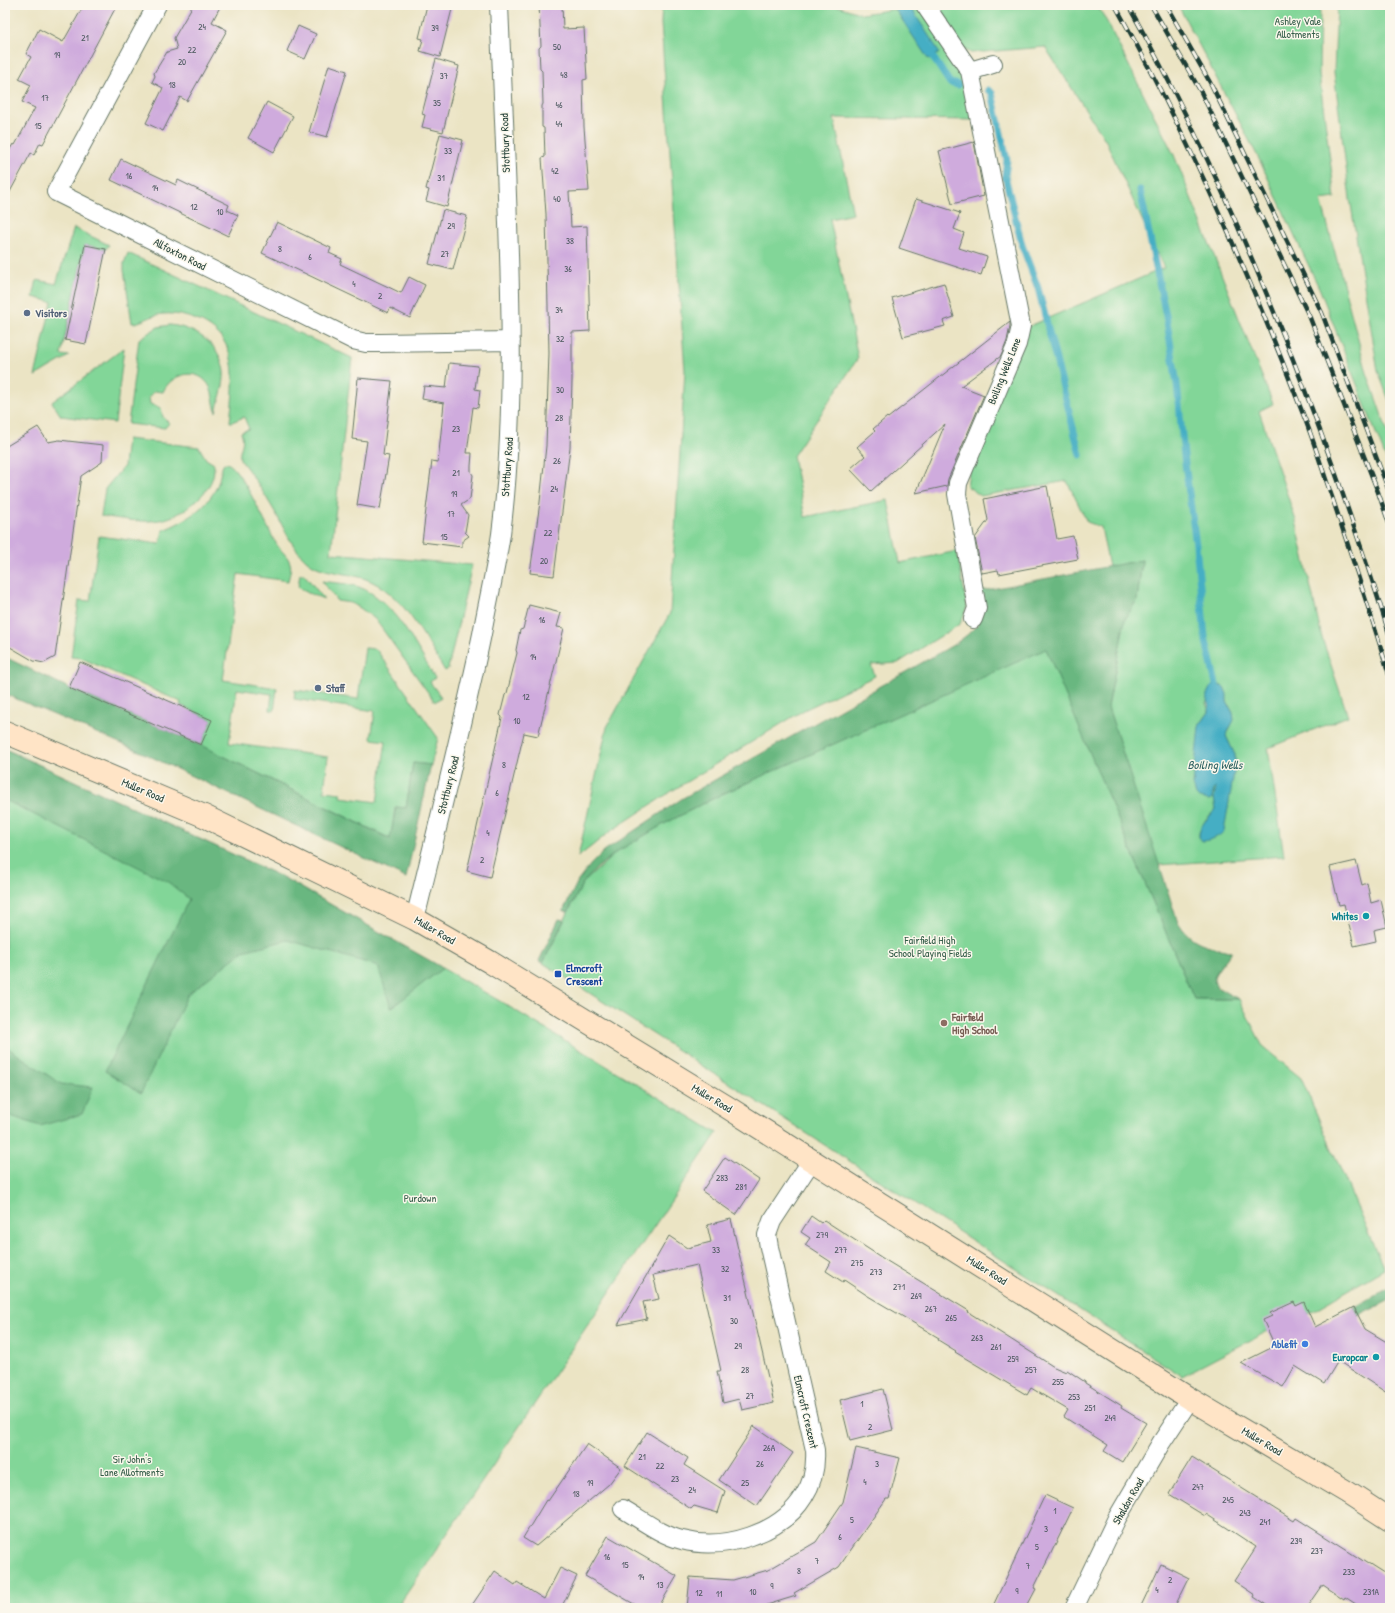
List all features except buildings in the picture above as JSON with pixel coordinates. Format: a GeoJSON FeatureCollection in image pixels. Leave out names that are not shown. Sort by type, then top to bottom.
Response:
{"type":"FeatureCollection","features":[{"type":"Feature","properties":{"kind":"main road","name":"Muller Road"},"geometry":{"type":"LineString","coordinates":[[5,732],[204,816],[415,919],[490,962],[812,1160],[1190,1399],[1347,1492],[1390,1520]]}},
{"type":"Feature","properties":{"kind":"street","name":"Allfoxton Road"},"geometry":{"type":"LineString","coordinates":[[156,5],[56,192],[353,340],[366,343],[511,341]]}},
{"type":"Feature","properties":{"kind":"street","name":"Stottbury Road"},"geometry":{"type":"LineString","coordinates":[[415,919],[456,749],[497,560],[501,533],[508,445],[511,341],[509,246],[499,5]]}},
{"type":"Feature","properties":{"kind":"street","name":"Boiling Wells Lane"},"geometry":{"type":"LineString","coordinates":[[925,5],[970,71],[1021,326],[1017,344],[958,484],[957,494],[977,608],[973,619]]}},
{"type":"Feature","properties":{"kind":"street"},"geometry":{"type":"LineString","coordinates":[[970,71],[993,64]]}},
{"type":"Feature","properties":{"kind":"street","name":"Elmcroft Crescent"},"geometry":{"type":"LineString","coordinates":[[623,1509],[667,1534],[682,1540],[698,1543],[719,1543],[736,1541],[756,1535],[776,1525],[804,1497],[811,1483],[816,1466],[815,1450],[767,1235],[772,1221],[812,1160]]}},
{"type":"Feature","properties":{"kind":"street","name":"Shaldon Road"},"geometry":{"type":"LineString","coordinates":[[1074,1608],[1117,1518],[1161,1442],[1190,1399]]}},
{"type":"Feature","properties":{"kind":"green space"},"geometry":{"type":"Polygon","coordinates":[[[662,5],[835,5],[862,14],[895,9],[902,5],[919,5],[964,72],[973,120],[834,118],[853,214],[830,219],[858,358],[793,456],[805,517],[888,500],[900,563],[957,551],[967,607],[960,624],[898,663],[871,665],[875,676],[804,710],[675,789],[611,831],[578,857],[607,727],[670,613],[685,371],[661,23],[662,5]]]}},
{"type":"Feature","properties":{"kind":"green space"},"geometry":{"type":"Polygon","coordinates":[[[934,5],[1097,5],[1174,155],[1273,404],[1259,411],[1296,521],[1322,638],[1348,716],[1268,748],[1284,856],[1158,865],[1108,707],[1125,619],[1137,600],[1142,560],[1109,567],[1101,527],[1087,522],[1067,481],[981,496],[967,486],[969,471],[1025,328],[1164,268],[1106,141],[1045,47],[971,53],[962,48],[934,5]],[[1220,685],[1206,703],[1209,712],[1199,726],[1210,800],[1214,789],[1216,788],[1214,798],[1216,809],[1206,819],[1199,832],[1199,837],[1214,838],[1235,767],[1235,755],[1226,736],[1230,729],[1233,713],[1227,702],[1225,689],[1220,685]]]}},
{"type":"Feature","properties":{"kind":"green space"},"geometry":{"type":"Polygon","coordinates":[[[1178,5],[1320,5],[1319,74],[1335,198],[1321,200],[1367,373],[1390,439],[1390,469],[1320,290],[1258,157],[1178,5]]]}},
{"type":"Feature","properties":{"kind":"green space","name":"Ashley Vale Allotments"},"geometry":{"type":"Polygon","coordinates":[[[1337,5],[1390,5],[1390,403],[1378,371],[1350,199],[1334,72],[1337,5]]]}},
{"type":"Feature","properties":{"kind":"green space"},"geometry":{"type":"Polygon","coordinates":[[[74,228],[109,245],[106,249],[85,245],[61,355],[69,356],[35,376],[52,302],[33,297],[37,280],[56,284],[74,228]]]}},
{"type":"Feature","properties":{"kind":"green space"},"geometry":{"type":"Polygon","coordinates":[[[128,253],[352,358],[331,553],[472,565],[448,669],[445,671],[411,617],[390,593],[377,584],[363,578],[333,572],[318,567],[306,560],[296,549],[263,491],[240,459],[243,440],[241,432],[249,429],[244,417],[230,422],[233,392],[232,363],[222,338],[212,328],[197,320],[176,314],[160,314],[132,323],[124,270],[124,263],[128,253]]]}},
{"type":"Feature","properties":{"kind":"green space"},"geometry":{"type":"Polygon","coordinates":[[[170,325],[189,330],[197,334],[205,339],[218,353],[222,362],[224,377],[223,387],[216,412],[210,387],[205,380],[199,376],[185,374],[172,380],[163,392],[154,391],[149,397],[150,404],[161,408],[163,417],[169,423],[165,428],[128,424],[139,339],[158,327],[170,325]]]}},
{"type":"Feature","properties":{"kind":"green space"},"geometry":{"type":"Polygon","coordinates":[[[124,348],[115,423],[61,416],[52,402],[124,348]]]}},
{"type":"Feature","properties":{"kind":"green space"},"geometry":{"type":"Polygon","coordinates":[[[127,439],[199,447],[206,459],[214,464],[214,474],[209,486],[200,497],[188,507],[166,519],[142,521],[101,516],[105,489],[124,466],[127,439]]]}},
{"type":"Feature","properties":{"kind":"green space"},"geometry":{"type":"Polygon","coordinates":[[[226,463],[232,466],[246,486],[277,545],[289,560],[291,565],[288,581],[238,574],[223,680],[277,688],[274,711],[270,710],[272,694],[237,689],[229,743],[328,757],[324,791],[341,793],[341,797],[377,802],[386,741],[371,739],[375,711],[294,699],[295,690],[358,699],[365,648],[376,649],[438,738],[431,765],[413,763],[406,808],[395,807],[391,839],[201,745],[212,720],[180,705],[181,702],[81,658],[71,657],[79,600],[90,601],[99,536],[160,544],[163,530],[187,518],[208,501],[217,486],[223,465],[226,463]]]}},
{"type":"Feature","properties":{"kind":"green space"},"geometry":{"type":"Polygon","coordinates":[[[1142,560],[1137,600],[1125,619],[1108,707],[1177,920],[1182,928],[1193,939],[1206,945],[1232,952],[1219,968],[1214,980],[1220,989],[1239,999],[1194,999],[1046,649],[720,795],[664,824],[618,851],[598,867],[583,883],[568,912],[563,911],[578,881],[591,864],[604,851],[683,798],[955,644],[967,635],[978,624],[981,591],[1142,560]]]}},
{"type":"Feature","properties":{"kind":"green space"},"geometry":{"type":"Polygon","coordinates":[[[300,574],[304,574],[324,599],[308,593],[298,587],[300,574]]]}},
{"type":"Feature","properties":{"kind":"green space"},"geometry":{"type":"Polygon","coordinates":[[[322,581],[359,587],[371,593],[383,602],[412,639],[435,678],[430,682],[441,697],[435,702],[375,619],[351,603],[337,601],[322,581]]]}},
{"type":"Feature","properties":{"kind":"green space","name":"Fairfield High School Playing Fields"},"geometry":{"type":"Polygon","coordinates":[[[1046,648],[1194,999],[1239,999],[1263,1047],[1301,1078],[1384,1269],[1309,1313],[1268,1331],[1182,1376],[543,963],[583,883],[618,851],[664,824],[720,795],[1046,648]]]}},
{"type":"Feature","properties":{"kind":"green space"},"geometry":{"type":"Polygon","coordinates":[[[5,657],[69,688],[201,745],[390,839],[396,807],[406,808],[413,763],[431,765],[406,878],[141,752],[5,694],[5,657]]]}},
{"type":"Feature","properties":{"kind":"green space","name":"Purdown"},"geometry":{"type":"Polygon","coordinates":[[[5,749],[284,878],[498,1000],[717,1133],[397,1608],[5,1608],[5,749]]]}},
{"type":"Feature","properties":{"kind":"green space"},"geometry":{"type":"Polygon","coordinates":[[[5,749],[284,878],[443,968],[391,1008],[378,966],[288,940],[243,951],[188,994],[141,1093],[105,1071],[189,899],[168,882],[5,800],[5,749]]]}},
{"type":"Feature","properties":{"kind":"green space"},"geometry":{"type":"Polygon","coordinates":[[[559,919],[564,920],[543,963],[539,961],[559,919]]]}},
{"type":"Feature","properties":{"kind":"green space"},"geometry":{"type":"Polygon","coordinates":[[[5,1046],[61,1084],[93,1087],[82,1114],[40,1126],[5,1114],[5,1046]]]}},
{"type":"Feature","properties":{"kind":"green space"},"geometry":{"type":"Polygon","coordinates":[[[1390,1287],[1390,1300],[1358,1316],[1354,1307],[1390,1287]]]}},
{"type":"Feature","properties":{"kind":"water"},"geometry":{"type":"Polygon","coordinates":[[[902,5],[909,5],[940,53],[928,59],[895,9],[902,5]]]}},
{"type":"Feature","properties":{"kind":"water","name":"Boiling Wells"},"geometry":{"type":"Polygon","coordinates":[[[1216,684],[1224,687],[1227,694],[1227,702],[1233,713],[1234,720],[1226,736],[1235,755],[1235,767],[1224,831],[1214,838],[1202,841],[1199,837],[1199,832],[1216,809],[1214,798],[1216,788],[1214,789],[1210,800],[1199,798],[1196,795],[1193,785],[1199,726],[1209,712],[1207,694],[1212,685],[1216,684]]]}},
{"type":"Feature","properties":{"kind":"waterway"},"geometry":{"type":"LineString","coordinates":[[928,50],[950,83],[958,85]]}},
{"type":"Feature","properties":{"kind":"waterway"},"geometry":{"type":"LineString","coordinates":[[988,90],[992,93],[1007,160],[1005,176],[1022,245],[1038,288],[1080,455]]}},
{"type":"Feature","properties":{"kind":"waterway"},"geometry":{"type":"LineString","coordinates":[[1140,190],[1166,316],[1177,384],[1205,637],[1216,684]]}},
{"type":"Feature","properties":{"kind":"railway"},"geometry":{"type":"LineString","coordinates":[[1115,5],[1168,104],[1216,206],[1261,309],[1307,424],[1362,587],[1390,678]]}},
{"type":"Feature","properties":{"kind":"railway"},"geometry":{"type":"LineString","coordinates":[[1128,5],[1159,62],[1217,180],[1244,240],[1294,360],[1339,483],[1390,637]]}},
{"type":"Feature","properties":{"kind":"railway"},"geometry":{"type":"LineString","coordinates":[[1151,5],[1201,92],[1310,318],[1390,526]]}},
{"type":"Feature","properties":{"kind":"railway"},"geometry":{"type":"LineString","coordinates":[[1166,5],[1212,86],[1322,313],[1390,494]]}},
{"type":"Feature","properties":{"kind":"place","name":"Visitors"},"geometry":{"type":"Point","coordinates":[27,313]}},
{"type":"Feature","properties":{"kind":"place","name":"Staff"},"geometry":{"type":"Point","coordinates":[318,688]}},
{"type":"Feature","properties":{"kind":"place","name":"Whites"},"geometry":{"type":"Point","coordinates":[1366,916]}},
{"type":"Feature","properties":{"kind":"place","name":"Elmcroft Crescent"},"geometry":{"type":"Point","coordinates":[558,974]}},
{"type":"Feature","properties":{"kind":"place","name":"Fairfield High School"},"geometry":{"type":"Point","coordinates":[944,1023]}},
{"type":"Feature","properties":{"kind":"place","name":"Ablefit"},"geometry":{"type":"Point","coordinates":[1305,1344]}},
{"type":"Feature","properties":{"kind":"place","name":"Europcar"},"geometry":{"type":"Point","coordinates":[1376,1357]}},
{"type":"Feature","properties":{"kind":"park label","name":"Sir John's Lane Allotments"},"geometry":{"type":"Point","coordinates":[132,1465]}}]}
